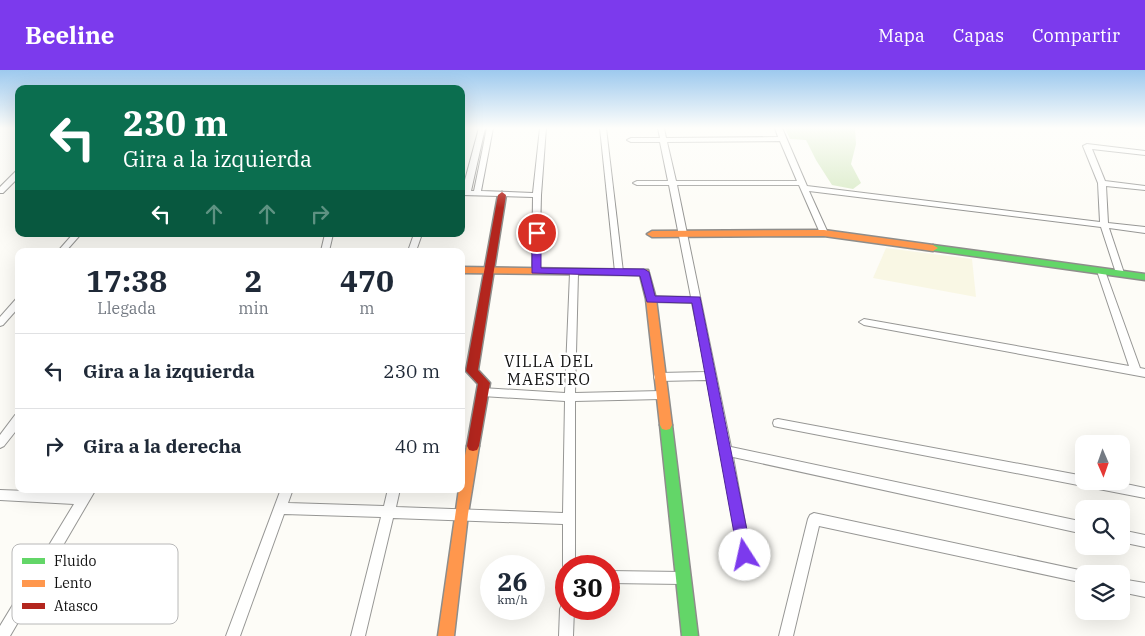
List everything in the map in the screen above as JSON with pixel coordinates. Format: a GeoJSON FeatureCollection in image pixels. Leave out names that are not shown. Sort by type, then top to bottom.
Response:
{"type":"FeatureCollection","features":[{"type":"Feature","properties":{"kind":"street"},"geometry":{"type":"LineString","coordinates":[[465,189],[475,154]]}},
{"type":"Feature","properties":{"kind":"street"},"geometry":{"type":"LineString","coordinates":[[477,193],[485,154]]}},
{"type":"Feature","properties":{"kind":"street"},"geometry":{"type":"LineString","coordinates":[[536,271],[537,195],[541,154]]}},
{"type":"Feature","properties":{"kind":"street"},"geometry":{"type":"LineString","coordinates":[[606,154],[619,272]]}},
{"type":"Feature","properties":{"kind":"street"},"geometry":{"type":"LineString","coordinates":[[668,154],[745,555]]}},
{"type":"Feature","properties":{"kind":"street"},"geometry":{"type":"LineString","coordinates":[[790,154],[824,233]]}},
{"type":"Feature","properties":{"kind":"street"},"geometry":{"type":"LineString","coordinates":[[1090,154],[1102,183],[1104,225],[1120,273]]}},
{"type":"Feature","properties":{"kind":"street"},"geometry":{"type":"LineString","coordinates":[[0,191],[15,177]]}},
{"type":"Feature","properties":{"kind":"street"},"geometry":{"type":"LineString","coordinates":[[637,183],[673,182],[804,186],[1145,230]]}},
{"type":"Feature","properties":{"kind":"street"},"geometry":{"type":"LineString","coordinates":[[1102,183],[1145,188]]}},
{"type":"Feature","properties":{"kind":"street"},"geometry":{"type":"LineString","coordinates":[[465,193],[537,195]]}},
{"type":"Feature","properties":{"kind":"street"},"geometry":{"type":"LineString","coordinates":[[465,491],[484,383],[467,370],[490,270],[502,195]]}},
{"type":"Feature","properties":{"kind":"street"},"geometry":{"type":"LineString","coordinates":[[652,234],[824,233],[1145,277]]}},
{"type":"Feature","properties":{"kind":"street"},"geometry":{"type":"LineString","coordinates":[[65,248],[74,237]]}},
{"type":"Feature","properties":{"kind":"street"},"geometry":{"type":"LineString","coordinates":[[465,270],[574,273],[644,272],[650,299],[690,636]]}},
{"type":"Feature","properties":{"kind":"street"},"geometry":{"type":"LineString","coordinates":[[1101,271],[1140,372]]}},
{"type":"Feature","properties":{"kind":"street"},"geometry":{"type":"LineString","coordinates":[[569,555],[570,397],[574,273]]}},
{"type":"Feature","properties":{"kind":"street"},"geometry":{"type":"LineString","coordinates":[[650,299],[696,300]]}},
{"type":"Feature","properties":{"kind":"street"},"geometry":{"type":"LineString","coordinates":[[0,323],[15,306]]}},
{"type":"Feature","properties":{"kind":"street"},"geometry":{"type":"LineString","coordinates":[[864,322],[1140,372]]}},
{"type":"Feature","properties":{"kind":"street"},"geometry":{"type":"LineString","coordinates":[[659,377],[712,376]]}},
{"type":"Feature","properties":{"kind":"street"},"geometry":{"type":"LineString","coordinates":[[482,392],[570,397],[661,395]]}},
{"type":"Feature","properties":{"kind":"street"},"geometry":{"type":"LineString","coordinates":[[0,443],[15,423]]}},
{"type":"Feature","properties":{"kind":"street"},"geometry":{"type":"LineString","coordinates":[[778,423],[1075,479]]}},
{"type":"Feature","properties":{"kind":"street"},"geometry":{"type":"LineString","coordinates":[[726,451],[1075,526]]}},
{"type":"Feature","properties":{"kind":"street"},"geometry":{"type":"LineString","coordinates":[[1130,490],[1145,493]]}},
{"type":"Feature","properties":{"kind":"street"},"geometry":{"type":"LineString","coordinates":[[233,636],[286,493]]}},
{"type":"Feature","properties":{"kind":"street"},"geometry":{"type":"LineString","coordinates":[[358,636],[393,493]]}},
{"type":"Feature","properties":{"kind":"street"},"geometry":{"type":"LineString","coordinates":[[446,636],[465,493]]}},
{"type":"Feature","properties":{"kind":"street"},"geometry":{"type":"LineString","coordinates":[[0,495],[87,494]]}},
{"type":"Feature","properties":{"kind":"street"},"geometry":{"type":"LineString","coordinates":[[57,544],[87,494]]}},
{"type":"Feature","properties":{"kind":"street"},"geometry":{"type":"LineString","coordinates":[[280,508],[570,519]]}},
{"type":"Feature","properties":{"kind":"street"},"geometry":{"type":"LineString","coordinates":[[786,636],[814,519],[1075,575]]}},
{"type":"Feature","properties":{"kind":"street"},"geometry":{"type":"LineString","coordinates":[[1130,538],[1145,541]]}},
{"type":"Feature","properties":{"kind":"street"},"geometry":{"type":"LineString","coordinates":[[620,577],[682,578]]}},
{"type":"Feature","properties":{"kind":"street"},"geometry":{"type":"LineString","coordinates":[[1130,587],[1145,590]]}},
{"type":"Feature","properties":{"kind":"street"},"geometry":{"type":"LineString","coordinates":[[2,636],[12,619]]}},
{"type":"Feature","properties":{"kind":"street"},"geometry":{"type":"LineString","coordinates":[[566,636],[567,620]]}},
{"type":"Feature","properties":{"kind":"shaded area"},"geometry":{"type":"Polygon","coordinates":[[[886,248],[972,259],[976,297],[873,278],[886,248]]]}},
{"type":"Feature","properties":{"kind":"green space"},"geometry":{"type":"Polygon","coordinates":[[[813,154],[853,154],[851,164],[861,183],[853,189],[832,185],[813,154]]]}},
{"type":"Feature","properties":{"kind":"traffic: fast"},"geometry":{"type":"LineString","coordinates":[[933,248],[1145,277]]}},
{"type":"Feature","properties":{"kind":"traffic: fast"},"geometry":{"type":"LineString","coordinates":[[666,425],[690,636]]}},
{"type":"Feature","properties":{"kind":"traffic: slow"},"geometry":{"type":"LineString","coordinates":[[652,234],[824,233],[933,248]]}},
{"type":"Feature","properties":{"kind":"traffic: slow"},"geometry":{"type":"LineString","coordinates":[[465,270],[644,272],[651,299],[666,425]]}},
{"type":"Feature","properties":{"kind":"traffic: slow"},"geometry":{"type":"LineString","coordinates":[[465,491],[473,446]]}},
{"type":"Feature","properties":{"kind":"traffic: slow"},"geometry":{"type":"LineString","coordinates":[[446,636],[465,493]]}},
{"type":"Feature","properties":{"kind":"traffic: jam"},"geometry":{"type":"LineString","coordinates":[[473,446],[484,383],[472,371],[502,195]]}},
{"type":"Feature","properties":{"kind":"district","name":"VILLA DEL MAESTRO"},"geometry":{"type":"Point","coordinates":[549,370]}},
{"type":"Feature","properties":{"kind":"route"},"geometry":{"type":"LineString","coordinates":[[537,233],[536,271],[574,273],[644,272],[650,299],[696,300],[745,555]]}}]}
